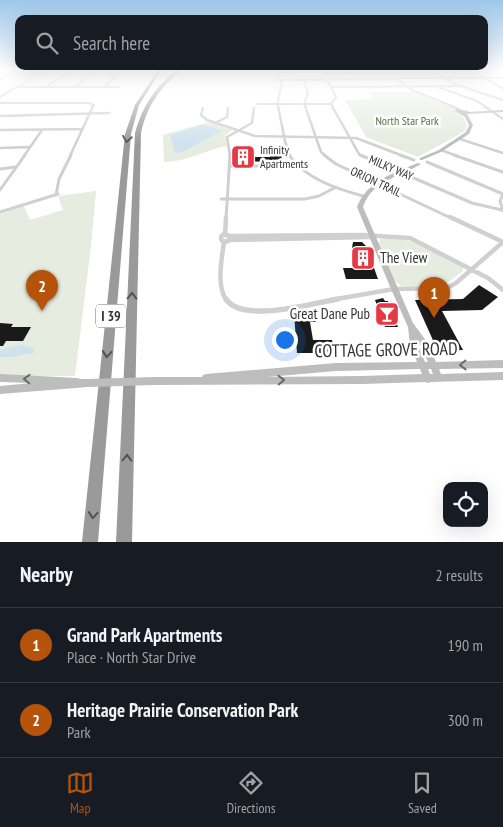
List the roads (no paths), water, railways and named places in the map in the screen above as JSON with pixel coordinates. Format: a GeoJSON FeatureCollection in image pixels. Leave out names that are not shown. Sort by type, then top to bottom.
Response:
{"type":"FeatureCollection","features":[{"type":"Feature","properties":{"kind":"highway","name":"I 39"},"geometry":{"type":"LineString","coordinates":[[90,542],[128,134],[137,105],[144,94]]}},
{"type":"Feature","properties":{"kind":"highway","name":"I 39"},"geometry":{"type":"LineString","coordinates":[[124,542],[138,133],[144,110],[155,94]]}},
{"type":"Feature","properties":{"kind":"street"},"geometry":{"type":"LineString","coordinates":[[279,94],[277,98],[288,153],[296,163],[336,187],[363,196]]}},
{"type":"Feature","properties":{"kind":"street","name":"ORION TRAIL"},"geometry":{"type":"LineString","coordinates":[[308,94],[304,104],[322,152],[327,158],[336,164],[503,242]]}},
{"type":"Feature","properties":{"kind":"street"},"geometry":{"type":"LineString","coordinates":[[257,104],[331,104],[336,97],[335,94]]}},
{"type":"Feature","properties":{"kind":"street"},"geometry":{"type":"LineString","coordinates":[[424,94],[453,106],[463,113],[471,124],[471,129],[460,139],[400,172],[363,196],[361,211],[410,325],[424,344],[439,378]]}},
{"type":"Feature","properties":{"kind":"street"},"geometry":{"type":"LineString","coordinates":[[456,94],[477,102],[503,119]]}},
{"type":"Feature","properties":{"kind":"street"},"geometry":{"type":"LineString","coordinates":[[486,94],[503,100]]}},
{"type":"Feature","properties":{"kind":"street"},"geometry":{"type":"LineString","coordinates":[[0,103],[89,103],[94,105],[59,179],[57,195],[0,212]]}},
{"type":"Feature","properties":{"kind":"street","name":"MILKY WAY"},"geometry":{"type":"LineString","coordinates":[[331,104],[359,154],[472,203],[502,210]]}},
{"type":"Feature","properties":{"kind":"street"},"geometry":{"type":"LineString","coordinates":[[202,108],[201,115],[206,119],[255,136],[348,136],[364,140],[503,194],[500,201],[502,210]]}},
{"type":"Feature","properties":{"kind":"street"},"geometry":{"type":"LineString","coordinates":[[216,122],[227,117],[228,108]]}},
{"type":"Feature","properties":{"kind":"street"},"geometry":{"type":"LineString","coordinates":[[254,108],[252,123],[227,137],[230,150],[227,238],[220,290],[231,305],[253,312],[268,311],[394,289],[447,288],[456,283],[503,242]]}},
{"type":"Feature","properties":{"kind":"street"},"geometry":{"type":"LineString","coordinates":[[463,113],[503,111]]}},
{"type":"Feature","properties":{"kind":"street"},"geometry":{"type":"LineString","coordinates":[[0,116],[109,113]]}},
{"type":"Feature","properties":{"kind":"street"},"geometry":{"type":"LineString","coordinates":[[0,130],[83,128]]}},
{"type":"Feature","properties":{"kind":"street"},"geometry":{"type":"LineString","coordinates":[[0,190],[42,130]]}},
{"type":"Feature","properties":{"kind":"street"},"geometry":{"type":"LineString","coordinates":[[460,139],[502,152]]}},
{"type":"Feature","properties":{"kind":"street"},"geometry":{"type":"LineString","coordinates":[[0,148],[29,147]]}},
{"type":"Feature","properties":{"kind":"street"},"geometry":{"type":"LineString","coordinates":[[441,150],[503,172]]}},
{"type":"Feature","properties":{"kind":"street"},"geometry":{"type":"LineString","coordinates":[[230,166],[296,163]]}},
{"type":"Feature","properties":{"kind":"street"},"geometry":{"type":"LineString","coordinates":[[0,168],[15,167]]}},
{"type":"Feature","properties":{"kind":"street"},"geometry":{"type":"LineString","coordinates":[[221,199],[305,199],[319,196],[336,187]]}},
{"type":"Feature","properties":{"kind":"street"},"geometry":{"type":"LineString","coordinates":[[227,238],[410,238],[471,269],[503,290]]}},
{"type":"Feature","properties":{"kind":"street"},"geometry":{"type":"LineString","coordinates":[[410,325],[414,345],[428,378]]}},
{"type":"Feature","properties":{"kind":"street","name":"COTTAGE GROVE ROAD"},"geometry":{"type":"LineString","coordinates":[[0,390],[88,383],[180,380],[306,368],[503,364]]}},
{"type":"Feature","properties":{"kind":"street","name":"COTTAGE GROVE ROAD"},"geometry":{"type":"LineString","coordinates":[[180,380],[503,376]]}},
{"type":"Feature","properties":{"kind":"street","name":"COTTAGE GROVE ROAD"},"geometry":{"type":"LineString","coordinates":[[0,378],[88,383]]}},
{"type":"Feature","properties":{"kind":"water"},"geometry":{"type":"Polygon","coordinates":[[[201,125],[222,131],[182,152],[175,153],[170,135],[201,125]]]}},
{"type":"Feature","properties":{"kind":"water"},"geometry":{"type":"Polygon","coordinates":[[[21,345],[34,348],[34,353],[0,357],[0,350],[21,345]]]}},
{"type":"Feature","properties":{"kind":"place","name":"Infinity Apartments"},"geometry":{"type":"Point","coordinates":[243,157]}},
{"type":"Feature","properties":{"kind":"place","name":"The View"},"geometry":{"type":"Point","coordinates":[363,258]}},
{"type":"Feature","properties":{"kind":"place","name":"Heritage Prairie Conservation Park"},"geometry":{"type":"Point","coordinates":[42,311]}},
{"type":"Feature","properties":{"kind":"place","name":"Great Dane Pub"},"geometry":{"type":"Point","coordinates":[387,314]}},
{"type":"Feature","properties":{"kind":"place","name":"Grand Park Apartments"},"geometry":{"type":"Point","coordinates":[434,318]}},
{"type":"Feature","properties":{"kind":"park label","name":"North Star Park"},"geometry":{"type":"Point","coordinates":[407,121]}}]}
